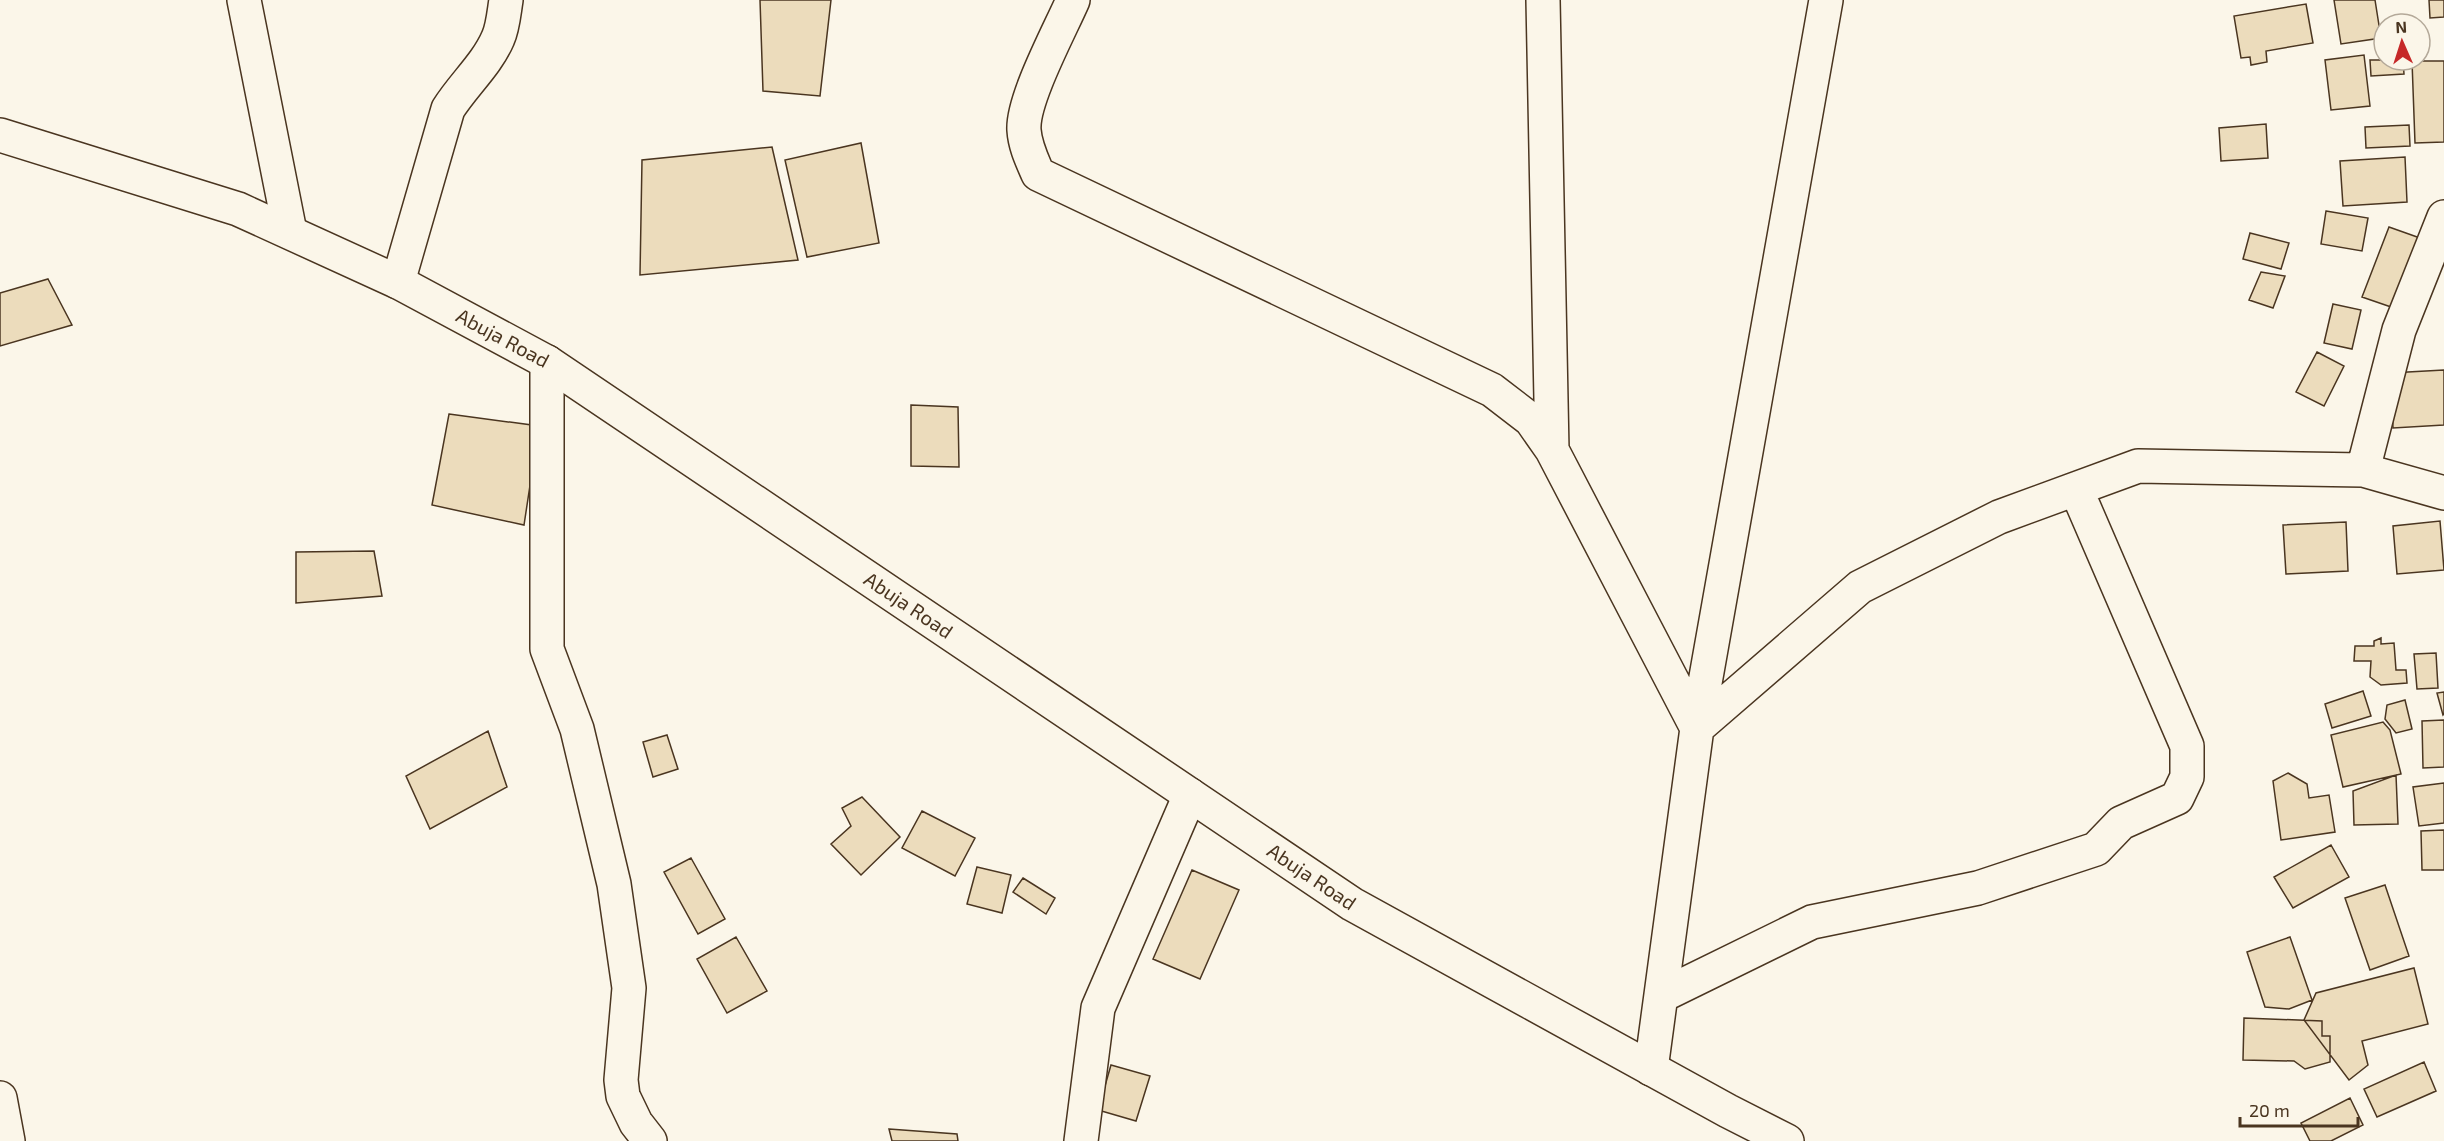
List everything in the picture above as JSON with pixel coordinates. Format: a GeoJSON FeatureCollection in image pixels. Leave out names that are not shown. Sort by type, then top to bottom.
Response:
{"type":"FeatureCollection","features":[{"type":"Feature","properties":{"kind":"street"},"geometry":{"type":"LineString","coordinates":[[244,0],[290,232]]}},
{"type":"Feature","properties":{"kind":"street"},"geometry":{"type":"LineString","coordinates":[[398,282],[448,109],[499,37],[506,0]]}},
{"type":"Feature","properties":{"kind":"street"},"geometry":{"type":"LineString","coordinates":[[1073,0],[1028,103],[1024,128],[1027,150],[1038,174],[1492,390],[1531,420],[1552,450],[1697,728]]}},
{"type":"Feature","properties":{"kind":"street"},"geometry":{"type":"LineString","coordinates":[[1543,0],[1552,450]]}},
{"type":"Feature","properties":{"kind":"street"},"geometry":{"type":"LineString","coordinates":[[1651,1069],[1697,728],[1826,0]]}},
{"type":"Feature","properties":{"kind":"street","name":"Abuja Road"},"geometry":{"type":"LineString","coordinates":[[0,135],[238,209],[398,282],[547,362],[1352,904],[1651,1069],[1787,1141]]}},
{"type":"Feature","properties":{"kind":"street"},"geometry":{"type":"LineString","coordinates":[[2363,470],[2399,330],[2444,218]]}},
{"type":"Feature","properties":{"kind":"street"},"geometry":{"type":"LineString","coordinates":[[547,362],[547,649],[577,729],[614,884],[628,988],[621,1080],[623,1096],[636,1123],[650,1141]]}},
{"type":"Feature","properties":{"kind":"street"},"geometry":{"type":"LineString","coordinates":[[1697,728],[1860,587],[1999,517],[2138,466],[2363,470],[2444,492]]}},
{"type":"Feature","properties":{"kind":"street"},"geometry":{"type":"LineString","coordinates":[[1661,996],[1812,922],[1978,888],[2096,849],[2121,823],[2177,798],[2187,777],[2187,747],[2076,489]]}},
{"type":"Feature","properties":{"kind":"street"},"geometry":{"type":"LineString","coordinates":[[1081,1141],[1098,1008],[1190,795]]}},
{"type":"Feature","properties":{"kind":"street"},"geometry":{"type":"LineString","coordinates":[[0,1098],[8,1141]]}},
{"type":"Feature","properties":{"kind":"building"},"geometry":{"type":"Polygon","coordinates":[[[760,0],[831,0],[820,96],[763,91],[760,0]]]}},
{"type":"Feature","properties":{"kind":"building"},"geometry":{"type":"Polygon","coordinates":[[[2334,0],[2375,0],[2377,12],[2372,12],[2372,39],[2341,44],[2334,0]]]}},
{"type":"Feature","properties":{"kind":"building"},"geometry":{"type":"Polygon","coordinates":[[[2429,0],[2444,0],[2444,17],[2432,18],[2432,12],[2430,12],[2429,0]]]}},
{"type":"Feature","properties":{"kind":"building"},"geometry":{"type":"Polygon","coordinates":[[[2306,4],[2313,43],[2266,51],[2267,62],[2251,65],[2250,57],[2241,58],[2234,16],[2306,4]]]}},
{"type":"Feature","properties":{"kind":"building"},"geometry":{"type":"Polygon","coordinates":[[[2364,55],[2370,106],[2331,110],[2325,60],[2364,55]]]}},
{"type":"Feature","properties":{"kind":"building"},"geometry":{"type":"Polygon","coordinates":[[[2370,60],[2372,60],[2372,72],[2404,72],[2404,74],[2371,76],[2370,60]]]}},
{"type":"Feature","properties":{"kind":"building"},"geometry":{"type":"Polygon","coordinates":[[[2432,61],[2444,61],[2444,142],[2415,143],[2412,72],[2432,72],[2432,61]]]}},
{"type":"Feature","properties":{"kind":"building"},"geometry":{"type":"Polygon","coordinates":[[[2266,124],[2268,158],[2221,161],[2219,128],[2266,124]]]}},
{"type":"Feature","properties":{"kind":"building"},"geometry":{"type":"Polygon","coordinates":[[[2409,125],[2410,146],[2366,148],[2365,127],[2409,125]]]}},
{"type":"Feature","properties":{"kind":"building"},"geometry":{"type":"Polygon","coordinates":[[[861,143],[879,243],[807,257],[785,160],[861,143]]]}},
{"type":"Feature","properties":{"kind":"building"},"geometry":{"type":"Polygon","coordinates":[[[772,147],[798,260],[640,275],[642,160],[772,147]]]}},
{"type":"Feature","properties":{"kind":"building"},"geometry":{"type":"Polygon","coordinates":[[[2405,157],[2407,202],[2343,206],[2340,161],[2405,157]]]}},
{"type":"Feature","properties":{"kind":"building"},"geometry":{"type":"Polygon","coordinates":[[[2326,211],[2368,218],[2362,251],[2321,244],[2326,211]]]}},
{"type":"Feature","properties":{"kind":"building"},"geometry":{"type":"Polygon","coordinates":[[[2389,227],[2420,238],[2394,308],[2362,297],[2389,227]]]}},
{"type":"Feature","properties":{"kind":"building"},"geometry":{"type":"Polygon","coordinates":[[[2250,233],[2289,243],[2281,269],[2243,259],[2250,233]]]}},
{"type":"Feature","properties":{"kind":"building"},"geometry":{"type":"Polygon","coordinates":[[[2261,272],[2285,276],[2273,308],[2249,300],[2261,272]]]}},
{"type":"Feature","properties":{"kind":"building"},"geometry":{"type":"Polygon","coordinates":[[[48,279],[72,325],[0,346],[0,293],[48,279]]]}},
{"type":"Feature","properties":{"kind":"building"},"geometry":{"type":"Polygon","coordinates":[[[2333,304],[2361,310],[2352,349],[2324,343],[2333,304]]]}},
{"type":"Feature","properties":{"kind":"building"},"geometry":{"type":"Polygon","coordinates":[[[2317,352],[2344,366],[2324,406],[2296,392],[2317,352]]]}},
{"type":"Feature","properties":{"kind":"building"},"geometry":{"type":"Polygon","coordinates":[[[2444,370],[2444,425],[2393,428],[2390,373],[2444,370]]]}},
{"type":"Feature","properties":{"kind":"building"},"geometry":{"type":"Polygon","coordinates":[[[911,405],[958,407],[959,467],[911,466],[911,405]]]}},
{"type":"Feature","properties":{"kind":"building"},"geometry":{"type":"Polygon","coordinates":[[[449,414],[539,426],[524,525],[432,505],[449,414]]]}},
{"type":"Feature","properties":{"kind":"building"},"geometry":{"type":"Polygon","coordinates":[[[2440,521],[2444,570],[2397,574],[2393,526],[2440,521]]]}},
{"type":"Feature","properties":{"kind":"building"},"geometry":{"type":"Polygon","coordinates":[[[2346,522],[2348,571],[2286,574],[2283,525],[2346,522]]]}},
{"type":"Feature","properties":{"kind":"building"},"geometry":{"type":"Polygon","coordinates":[[[374,551],[382,596],[296,603],[296,552],[374,551]]]}},
{"type":"Feature","properties":{"kind":"building"},"geometry":{"type":"Polygon","coordinates":[[[2381,638],[2381,644],[2394,643],[2396,670],[2406,670],[2407,683],[2381,685],[2370,677],[2371,661],[2354,661],[2355,646],[2374,646],[2374,641],[2381,638]]]}},
{"type":"Feature","properties":{"kind":"building"},"geometry":{"type":"Polygon","coordinates":[[[2436,653],[2438,688],[2417,689],[2414,654],[2436,653]]]}},
{"type":"Feature","properties":{"kind":"building"},"geometry":{"type":"Polygon","coordinates":[[[2363,691],[2371,716],[2332,728],[2325,704],[2363,691]]]}},
{"type":"Feature","properties":{"kind":"building"},"geometry":{"type":"Polygon","coordinates":[[[2444,692],[2444,714],[2443,715],[2437,693],[2444,692]]]}},
{"type":"Feature","properties":{"kind":"building"},"geometry":{"type":"Polygon","coordinates":[[[2405,700],[2412,729],[2396,733],[2385,719],[2387,705],[2405,700]]]}},
{"type":"Feature","properties":{"kind":"building"},"geometry":{"type":"Polygon","coordinates":[[[2444,720],[2444,767],[2423,768],[2422,721],[2444,720]]]}},
{"type":"Feature","properties":{"kind":"building"},"geometry":{"type":"Polygon","coordinates":[[[2383,722],[2390,730],[2401,774],[2343,787],[2331,735],[2383,722]]]}},
{"type":"Feature","properties":{"kind":"building"},"geometry":{"type":"Polygon","coordinates":[[[488,731],[507,787],[430,829],[406,776],[488,731]]]}},
{"type":"Feature","properties":{"kind":"building"},"geometry":{"type":"Polygon","coordinates":[[[667,735],[678,769],[653,777],[643,742],[667,735]]]}},
{"type":"Feature","properties":{"kind":"building"},"geometry":{"type":"Polygon","coordinates":[[[2288,773],[2307,784],[2309,798],[2329,795],[2335,832],[2281,840],[2273,781],[2288,773]]]}},
{"type":"Feature","properties":{"kind":"building"},"geometry":{"type":"Polygon","coordinates":[[[2396,775],[2398,824],[2354,825],[2353,791],[2396,775]]]}},
{"type":"Feature","properties":{"kind":"building"},"geometry":{"type":"Polygon","coordinates":[[[2444,783],[2444,823],[2419,826],[2413,787],[2444,783]]]}},
{"type":"Feature","properties":{"kind":"building"},"geometry":{"type":"Polygon","coordinates":[[[862,797],[900,837],[861,875],[831,844],[851,826],[842,808],[862,797]]]}},
{"type":"Feature","properties":{"kind":"building"},"geometry":{"type":"Polygon","coordinates":[[[922,811],[975,838],[955,876],[902,848],[922,811]]]}},
{"type":"Feature","properties":{"kind":"building"},"geometry":{"type":"Polygon","coordinates":[[[2444,830],[2444,870],[2422,870],[2421,831],[2444,830]]]}},
{"type":"Feature","properties":{"kind":"building"},"geometry":{"type":"Polygon","coordinates":[[[2331,845],[2349,877],[2293,908],[2274,877],[2331,845]]]}},
{"type":"Feature","properties":{"kind":"building"},"geometry":{"type":"Polygon","coordinates":[[[691,858],[725,919],[698,934],[664,872],[691,858]]]}},
{"type":"Feature","properties":{"kind":"building"},"geometry":{"type":"Polygon","coordinates":[[[977,867],[1011,875],[1002,913],[967,904],[977,867]]]}},
{"type":"Feature","properties":{"kind":"building"},"geometry":{"type":"Polygon","coordinates":[[[1192,870],[1239,890],[1200,979],[1153,959],[1192,870]]]}},
{"type":"Feature","properties":{"kind":"building"},"geometry":{"type":"Polygon","coordinates":[[[1023,878],[1055,898],[1046,914],[1013,892],[1023,878]]]}},
{"type":"Feature","properties":{"kind":"building"},"geometry":{"type":"Polygon","coordinates":[[[2385,885],[2409,956],[2370,970],[2345,898],[2385,885]]]}},
{"type":"Feature","properties":{"kind":"building"},"geometry":{"type":"Polygon","coordinates":[[[736,937],[767,991],[727,1013],[697,959],[736,937]]]}},
{"type":"Feature","properties":{"kind":"building"},"geometry":{"type":"Polygon","coordinates":[[[2290,937],[2312,1000],[2289,1009],[2265,1007],[2247,952],[2290,937]]]}},
{"type":"Feature","properties":{"kind":"building"},"geometry":{"type":"Polygon","coordinates":[[[2414,968],[2428,1024],[2362,1041],[2368,1065],[2349,1080],[2304,1020],[2316,993],[2414,968]]]}},
{"type":"Feature","properties":{"kind":"building"},"geometry":{"type":"Polygon","coordinates":[[[2244,1018],[2322,1021],[2322,1036],[2330,1036],[2330,1062],[2305,1069],[2294,1061],[2243,1060],[2244,1018]]]}},
{"type":"Feature","properties":{"kind":"building"},"geometry":{"type":"Polygon","coordinates":[[[2424,1062],[2436,1091],[2377,1117],[2364,1089],[2424,1062]]]}},
{"type":"Feature","properties":{"kind":"building"},"geometry":{"type":"Polygon","coordinates":[[[1111,1065],[1150,1076],[1136,1121],[1098,1110],[1111,1065]]]}},
{"type":"Feature","properties":{"kind":"building"},"geometry":{"type":"Polygon","coordinates":[[[2350,1098],[2363,1125],[2331,1141],[2310,1141],[2301,1123],[2350,1098]]]}},
{"type":"Feature","properties":{"kind":"building"},"geometry":{"type":"Polygon","coordinates":[[[889,1129],[957,1134],[958,1141],[892,1141],[889,1129]]]}}]}
